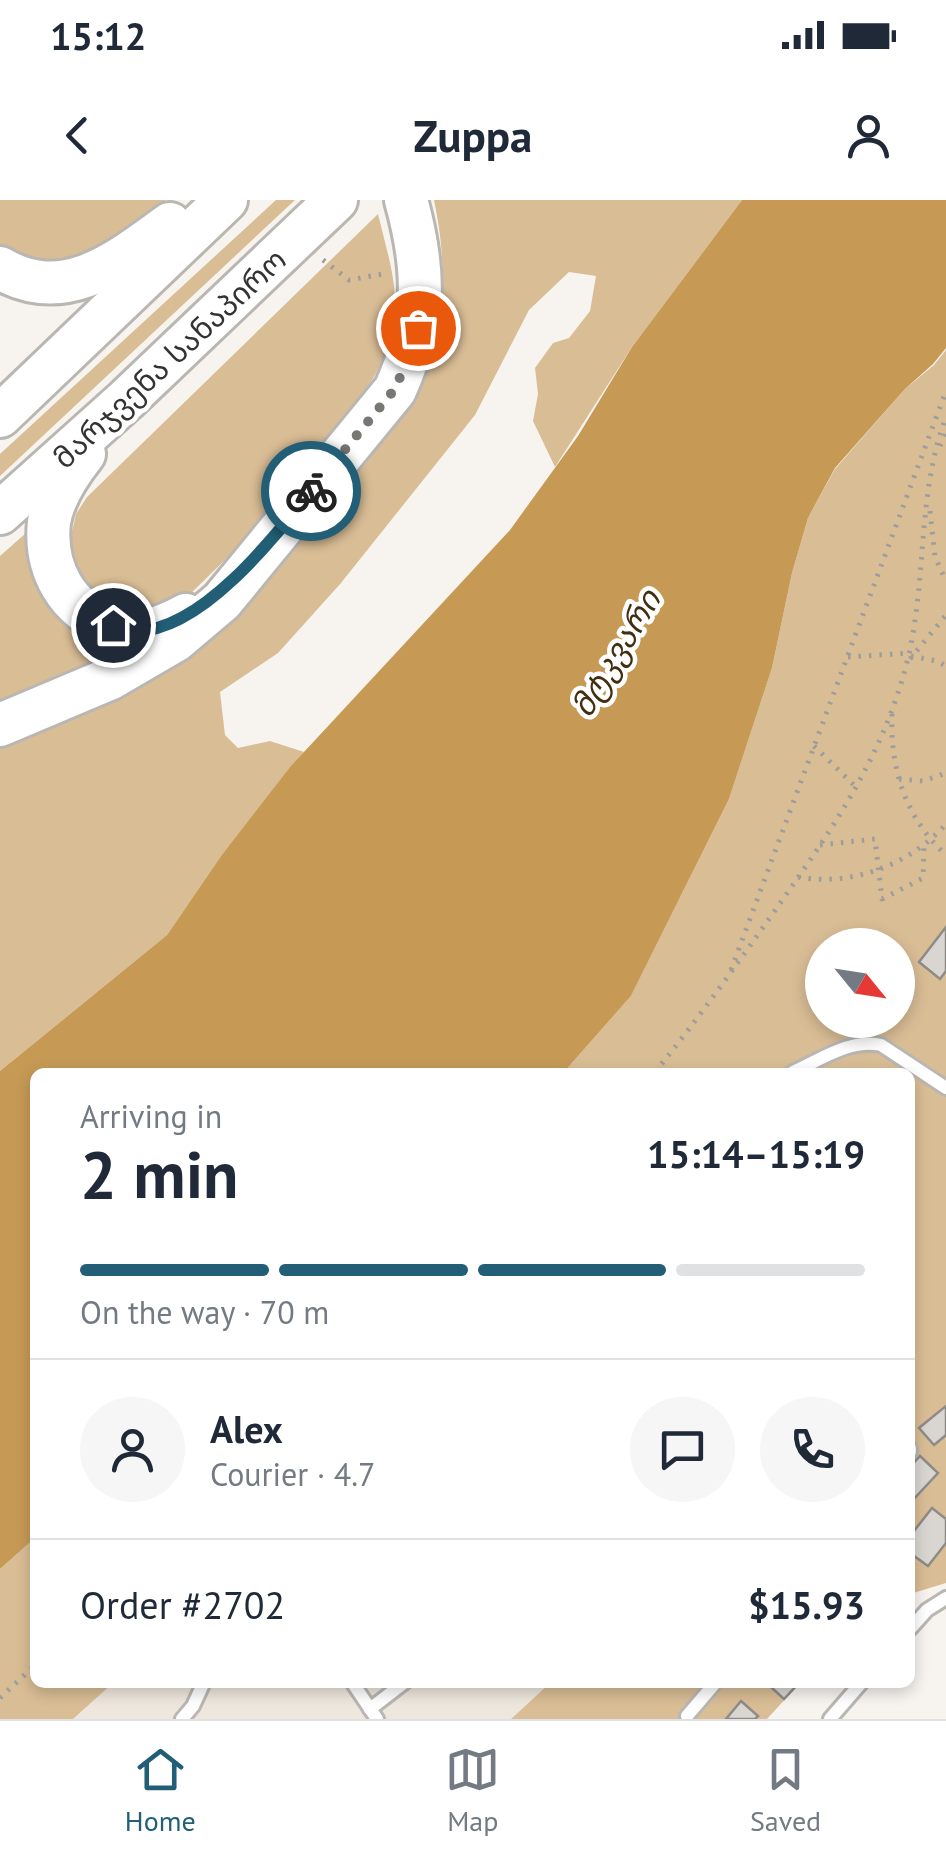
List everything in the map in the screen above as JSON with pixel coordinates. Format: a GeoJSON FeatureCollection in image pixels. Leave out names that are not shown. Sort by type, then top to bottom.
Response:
{"type":"FeatureCollection","features":[{"type":"Feature","properties":{"kind":"highway"},"geometry":{"type":"LineString","coordinates":[[0,268],[24,281],[55,284],[91,275],[126,256],[202,200]]}},
{"type":"Feature","properties":{"kind":"highway"},"geometry":{"type":"LineString","coordinates":[[0,416],[226,200]]}},
{"type":"Feature","properties":{"kind":"highway","name":"მარჯვენა სანაპირო"},"geometry":{"type":"LineString","coordinates":[[0,513],[126,400],[336,200]]}},
{"type":"Feature","properties":{"kind":"highway"},"geometry":{"type":"LineString","coordinates":[[0,725],[108,678],[176,640],[222,601],[394,390],[410,356],[421,302],[409,213]]}},
{"type":"Feature","properties":{"kind":"highway"},"geometry":{"type":"LineString","coordinates":[[126,400],[66,476],[50,519],[49,560],[64,593],[92,618],[134,631],[165,626],[190,612],[254,563]]}},
{"type":"Feature","properties":{"kind":"lane"},"geometry":{"type":"LineString","coordinates":[[801,1068],[846,1047],[870,1042],[881,1044],[946,1088]]}},
{"type":"Feature","properties":{"kind":"lane"},"geometry":{"type":"LineString","coordinates":[[915,1623],[946,1598]]}},
{"type":"Feature","properties":{"kind":"lane"},"geometry":{"type":"LineString","coordinates":[[182,1719],[194,1706],[202,1688]]}},
{"type":"Feature","properties":{"kind":"lane"},"geometry":{"type":"LineString","coordinates":[[356,1688],[374,1714],[399,1688]]}},
{"type":"Feature","properties":{"kind":"lane"},"geometry":{"type":"LineString","coordinates":[[687,1716],[711,1688]]}},
{"type":"Feature","properties":{"kind":"lane"},"geometry":{"type":"LineString","coordinates":[[830,1719],[857,1688]]}},
{"type":"Feature","properties":{"kind":"path"},"geometry":{"type":"LineString","coordinates":[[324,260],[348,280],[396,271]]}},
{"type":"Feature","properties":{"kind":"path"},"geometry":{"type":"LineString","coordinates":[[728,976],[946,392]]}},
{"type":"Feature","properties":{"kind":"path"},"geometry":{"type":"LineString","coordinates":[[658,1068],[820,845],[857,788],[892,712],[910,654],[931,467],[946,417]]}},
{"type":"Feature","properties":{"kind":"path"},"geometry":{"type":"LineString","coordinates":[[931,467],[946,434]]}},
{"type":"Feature","properties":{"kind":"path"},"geometry":{"type":"LineString","coordinates":[[919,463],[931,467]]}},
{"type":"Feature","properties":{"kind":"path"},"geometry":{"type":"LineString","coordinates":[[929,496],[935,557],[946,581]]}},
{"type":"Feature","properties":{"kind":"path"},"geometry":{"type":"LineString","coordinates":[[910,654],[946,615]]}},
{"type":"Feature","properties":{"kind":"path"},"geometry":{"type":"LineString","coordinates":[[847,657],[910,654],[938,660],[946,666]]}},
{"type":"Feature","properties":{"kind":"path"},"geometry":{"type":"LineString","coordinates":[[892,712],[896,778],[914,818],[946,855]]}},
{"type":"Feature","properties":{"kind":"path"},"geometry":{"type":"LineString","coordinates":[[814,746],[857,788]]}},
{"type":"Feature","properties":{"kind":"path"},"geometry":{"type":"LineString","coordinates":[[896,778],[923,781],[946,773]]}},
{"type":"Feature","properties":{"kind":"path"},"geometry":{"type":"LineString","coordinates":[[798,877],[820,881],[878,871],[932,840],[946,824]]}},
{"type":"Feature","properties":{"kind":"path"},"geometry":{"type":"LineString","coordinates":[[820,845],[875,839],[882,899],[923,878],[924,845]]}},
{"type":"Feature","properties":{"kind":"path"},"geometry":{"type":"LineString","coordinates":[[0,1698],[30,1670]]}},
{"type":"Feature","properties":{"kind":"shaded area"},"geometry":{"type":"Polygon","coordinates":[[[0,200],[166,200],[122,243],[66,270],[0,260],[0,200]]]}},
{"type":"Feature","properties":{"kind":"shaded area"},"geometry":{"type":"Polygon","coordinates":[[[276,200],[295,200],[0,476],[0,454],[276,200]]]}},
{"type":"Feature","properties":{"kind":"shaded area"},"geometry":{"type":"Polygon","coordinates":[[[434,200],[742,200],[632,347],[555,467],[533,421],[538,394],[535,368],[553,343],[569,338],[590,311],[596,276],[569,272],[529,310],[475,415],[341,583],[278,653],[220,692],[225,735],[238,748],[270,741],[304,752],[221,856],[167,935],[0,1071],[0,742],[127,685],[430,357],[442,279],[434,200]]]}},
{"type":"Feature","properties":{"kind":"shaded area"},"geometry":{"type":"Polygon","coordinates":[[[378,214],[393,281],[394,321],[382,362],[369,385],[229,556],[184,600],[151,619],[102,611],[64,567],[76,514],[87,497],[378,214]]]}},
{"type":"Feature","properties":{"kind":"shaded area"},"geometry":{"type":"Polygon","coordinates":[[[946,350],[946,1583],[915,1592],[915,1068],[568,1068],[631,996],[729,799],[772,668],[808,518],[835,469],[905,389],[946,350]]]}},
{"type":"Feature","properties":{"kind":"shaded area"},"geometry":{"type":"Polygon","coordinates":[[[35,531],[145,646],[0,714],[0,556],[26,533],[35,531]]]}},
{"type":"Feature","properties":{"kind":"shaded area"},"geometry":{"type":"Polygon","coordinates":[[[30,1542],[30,1688],[107,1688],[73,1719],[0,1719],[0,1569],[30,1542]]]}},
{"type":"Feature","properties":{"kind":"shaded area"},"geometry":{"type":"Polygon","coordinates":[[[107,1688],[545,1688],[511,1719],[73,1719],[107,1688]]]}},
{"type":"Feature","properties":{"kind":"shaded area"},"geometry":{"type":"Polygon","coordinates":[[[545,1688],[795,1688],[767,1719],[511,1719],[545,1688]]]}},
{"type":"Feature","properties":{"kind":"water","name":"მტკვარი"},"geometry":{"type":"Polygon","coordinates":[[[742,200],[946,200],[946,348],[835,468],[808,518],[772,668],[729,799],[631,996],[568,1068],[30,1068],[30,1542],[0,1569],[0,1071],[167,935],[221,856],[291,766],[510,530],[578,436],[632,347],[742,200]]]}},
{"type":"Feature","properties":{"kind":"building"},"geometry":{"type":"Polygon","coordinates":[[[946,927],[946,971],[940,979],[919,962],[946,927]]]}},
{"type":"Feature","properties":{"kind":"building"},"geometry":{"type":"Polygon","coordinates":[[[946,1406],[946,1435],[934,1445],[919,1428],[946,1406]]]}},
{"type":"Feature","properties":{"kind":"building"},"geometry":{"type":"Polygon","coordinates":[[[920,1456],[938,1473],[915,1498],[915,1462],[920,1456]]]}},
{"type":"Feature","properties":{"kind":"building"},"geometry":{"type":"Polygon","coordinates":[[[932,1508],[946,1519],[946,1543],[928,1566],[915,1557],[915,1530],[932,1508]]]}},
{"type":"Feature","properties":{"kind":"building"},"geometry":{"type":"Polygon","coordinates":[[[772,1688],[794,1688],[784,1699],[772,1688]]]}},
{"type":"Feature","properties":{"kind":"building"},"geometry":{"type":"Polygon","coordinates":[[[741,1701],[758,1716],[726,1719],[741,1701]]]}},
{"type":"Feature","properties":{"kind":"way so far"},"geometry":{"type":"LineString","coordinates":[[311,491],[394,390],[418,328]]}},
{"type":"Feature","properties":{"kind":"route"},"geometry":{"type":"LineString","coordinates":[[113,625],[134,631],[165,626],[190,612],[254,563],[311,491]]}}]}
